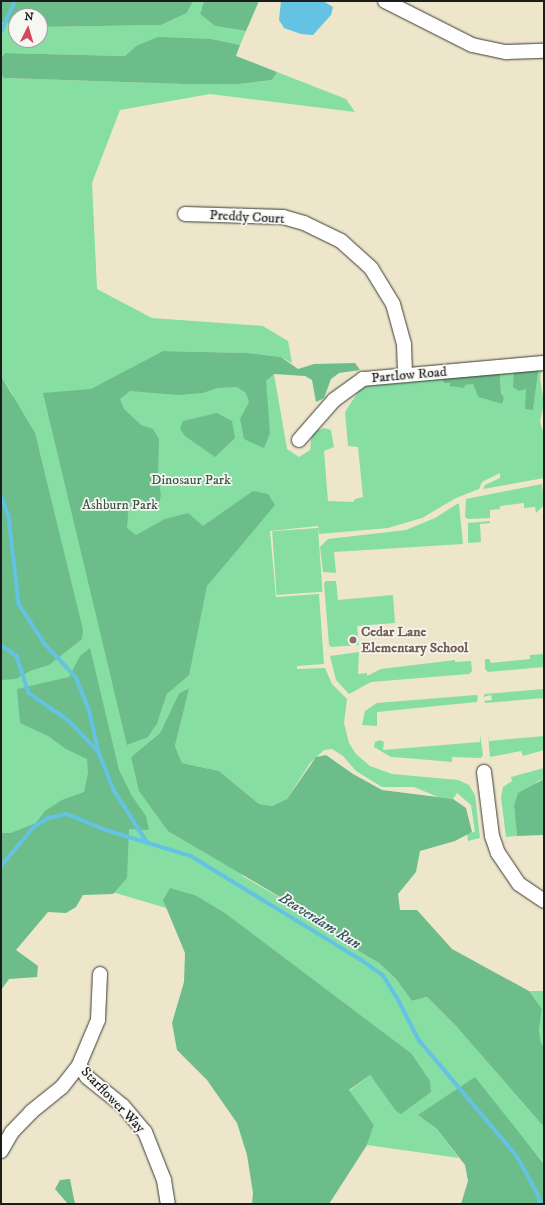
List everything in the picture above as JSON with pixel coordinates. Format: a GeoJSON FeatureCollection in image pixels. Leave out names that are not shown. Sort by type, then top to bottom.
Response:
{"type":"FeatureCollection","features":[{"type":"Feature","properties":{"kind":"street"},"geometry":{"type":"LineString","coordinates":[[385,1],[472,45],[506,52],[544,51]]}},
{"type":"Feature","properties":{"kind":"street","name":"Preddy Court"},"geometry":{"type":"LineString","coordinates":[[185,214],[283,217],[304,222],[341,241],[371,268],[393,304],[404,344],[406,375]]}},
{"type":"Feature","properties":{"kind":"street","name":"Partlow Road"},"geometry":{"type":"LineString","coordinates":[[299,440],[334,400],[363,379],[544,363]]}},
{"type":"Feature","properties":{"kind":"street"},"geometry":{"type":"LineString","coordinates":[[484,772],[492,836],[498,853],[519,884],[544,901]]}},
{"type":"Feature","properties":{"kind":"street"},"geometry":{"type":"LineString","coordinates":[[1,1151],[12,1132],[31,1112],[62,1087],[79,1065],[98,1020],[100,974]]}},
{"type":"Feature","properties":{"kind":"street","name":"Starflower Way"},"geometry":{"type":"LineString","coordinates":[[79,1065],[87,1077],[123,1106],[145,1132],[164,1180],[168,1204]]}},
{"type":"Feature","properties":{"kind":"green space"},"geometry":{"type":"Polygon","coordinates":[[[1,1],[193,1],[187,13],[161,25],[48,27],[48,8],[8,8],[8,23],[1,22],[1,1]]]}},
{"type":"Feature","properties":{"kind":"green space"},"geometry":{"type":"Polygon","coordinates":[[[193,1],[204,1],[200,14],[215,26],[246,31],[240,45],[212,39],[136,46],[125,56],[5,53],[1,58],[1,22],[8,23],[8,48],[48,48],[48,27],[161,25],[187,13],[193,1]]]}},
{"type":"Feature","properties":{"kind":"green space"},"geometry":{"type":"Polygon","coordinates":[[[204,1],[259,1],[246,31],[215,26],[200,14],[204,1]]]}},
{"type":"Feature","properties":{"kind":"green space"},"geometry":{"type":"Polygon","coordinates":[[[158,37],[212,39],[240,45],[236,56],[277,72],[272,80],[239,84],[183,84],[4,78],[1,74],[1,58],[5,53],[125,56],[136,46],[158,37]]]}},
{"type":"Feature","properties":{"kind":"green space"},"geometry":{"type":"Polygon","coordinates":[[[277,72],[346,99],[355,112],[210,94],[120,110],[92,183],[97,289],[152,318],[263,326],[288,341],[292,363],[281,357],[248,353],[163,351],[93,389],[274,374],[287,449],[299,457],[310,450],[312,432],[324,428],[331,430],[334,447],[324,451],[328,501],[353,502],[355,499],[363,497],[358,447],[348,446],[345,412],[362,386],[442,376],[450,383],[450,386],[473,384],[478,397],[502,404],[500,372],[514,369],[526,388],[533,409],[539,366],[542,366],[540,378],[544,404],[540,422],[544,434],[544,478],[483,489],[485,485],[500,478],[500,473],[482,482],[479,489],[456,498],[422,518],[388,528],[319,534],[318,526],[270,531],[276,597],[319,594],[324,664],[297,666],[297,669],[325,668],[332,684],[347,699],[344,723],[349,743],[356,754],[370,766],[392,774],[458,780],[469,785],[475,795],[480,838],[468,841],[467,833],[475,832],[471,805],[457,793],[453,799],[438,797],[414,787],[382,787],[356,771],[343,756],[332,749],[324,750],[310,763],[287,799],[272,806],[259,804],[219,771],[182,763],[175,746],[188,688],[179,693],[160,733],[131,757],[244,877],[309,914],[355,949],[379,963],[396,979],[412,1001],[427,997],[456,1026],[544,1127],[544,1163],[523,1138],[418,1115],[437,1129],[459,1158],[367,1145],[374,1125],[349,1091],[370,1075],[395,1110],[411,1053],[225,913],[197,896],[176,911],[12,862],[1,849],[1,397],[13,395],[1,376],[1,74],[4,78],[183,84],[239,84],[272,80],[277,72]],[[207,587],[148,737],[157,724],[167,694],[176,685],[207,587]]]}},
{"type":"Feature","properties":{"kind":"green space","name":"Ashburn Park"},"geometry":{"type":"Polygon","coordinates":[[[163,351],[248,353],[281,357],[298,369],[314,364],[355,363],[360,370],[339,373],[331,379],[324,398],[316,402],[312,380],[305,376],[274,374],[266,381],[270,433],[264,448],[244,439],[240,419],[249,402],[246,393],[237,387],[217,388],[203,393],[178,395],[130,391],[120,399],[124,409],[141,425],[153,429],[159,439],[158,477],[161,495],[159,504],[151,508],[142,499],[129,502],[127,528],[136,535],[165,519],[188,513],[203,526],[253,491],[268,494],[275,505],[207,586],[189,675],[167,694],[157,724],[148,737],[127,745],[43,393],[91,389],[163,351]]]}},
{"type":"Feature","properties":{"kind":"green space"},"geometry":{"type":"Polygon","coordinates":[[[539,366],[533,410],[525,409],[526,389],[519,391],[513,387],[514,369],[539,366]]]}},
{"type":"Feature","properties":{"kind":"green space"},"geometry":{"type":"Polygon","coordinates":[[[500,372],[501,393],[504,398],[502,404],[478,397],[473,384],[465,385],[464,388],[450,386],[450,383],[444,383],[442,376],[500,372]]]}},
{"type":"Feature","properties":{"kind":"green space"},"geometry":{"type":"Polygon","coordinates":[[[1,376],[35,433],[83,630],[82,639],[49,665],[30,671],[16,679],[1,680],[1,376]]]}},
{"type":"Feature","properties":{"kind":"green space"},"geometry":{"type":"Polygon","coordinates":[[[217,413],[232,421],[235,438],[215,457],[185,436],[180,429],[183,421],[217,413]]]}},
{"type":"Feature","properties":{"kind":"green space"},"geometry":{"type":"Polygon","coordinates":[[[542,484],[544,505],[536,513],[535,507],[524,508],[524,503],[500,506],[500,509],[490,510],[490,518],[468,519],[465,517],[466,499],[542,484]]]}},
{"type":"Feature","properties":{"kind":"green space"},"geometry":{"type":"Polygon","coordinates":[[[459,504],[463,544],[334,552],[336,573],[323,572],[320,547],[328,539],[406,530],[435,518],[459,504]]]}},
{"type":"Feature","properties":{"kind":"green space"},"geometry":{"type":"Polygon","coordinates":[[[490,521],[490,523],[480,524],[481,542],[468,543],[468,523],[490,521]]]}},
{"type":"Feature","properties":{"kind":"green space"},"geometry":{"type":"Polygon","coordinates":[[[318,528],[322,592],[277,595],[272,531],[318,528]]]}},
{"type":"Feature","properties":{"kind":"green space"},"geometry":{"type":"Polygon","coordinates":[[[326,581],[336,581],[338,600],[393,595],[395,623],[357,626],[359,645],[331,647],[329,645],[324,583],[326,581]]]}},
{"type":"Feature","properties":{"kind":"green space"},"geometry":{"type":"Polygon","coordinates":[[[90,648],[119,770],[132,796],[146,816],[149,830],[129,829],[127,878],[113,894],[83,895],[76,907],[66,913],[48,912],[16,950],[38,966],[37,977],[9,979],[1,990],[1,833],[11,833],[36,823],[45,811],[62,800],[84,792],[88,773],[87,759],[66,749],[48,736],[20,723],[17,689],[69,677],[80,656],[90,648]]]}},
{"type":"Feature","properties":{"kind":"green space"},"geometry":{"type":"Polygon","coordinates":[[[359,652],[358,674],[367,673],[367,676],[381,669],[455,660],[455,662],[471,661],[472,671],[469,674],[371,682],[349,694],[336,680],[330,656],[359,652]]]}},
{"type":"Feature","properties":{"kind":"green space"},"geometry":{"type":"Polygon","coordinates":[[[544,654],[544,667],[488,672],[485,669],[485,659],[489,659],[491,663],[530,659],[530,655],[544,654]]]}},
{"type":"Feature","properties":{"kind":"green space"},"geometry":{"type":"Polygon","coordinates":[[[189,688],[175,746],[182,763],[219,771],[259,804],[272,806],[287,799],[316,757],[326,755],[353,774],[382,790],[453,799],[466,808],[472,832],[455,841],[420,851],[416,872],[398,894],[400,910],[417,910],[452,949],[529,991],[542,1009],[539,1030],[541,1043],[544,1047],[544,1127],[456,1026],[427,997],[412,1001],[396,979],[379,963],[355,949],[309,914],[168,831],[139,791],[131,757],[160,733],[179,693],[189,688]]]}},
{"type":"Feature","properties":{"kind":"green space"},"geometry":{"type":"Polygon","coordinates":[[[544,689],[544,698],[485,703],[484,701],[492,700],[491,695],[483,697],[485,694],[544,689]]]}},
{"type":"Feature","properties":{"kind":"green space"},"geometry":{"type":"Polygon","coordinates":[[[478,696],[477,702],[377,712],[377,726],[362,725],[365,711],[377,703],[478,696]]]}},
{"type":"Feature","properties":{"kind":"green space"},"geometry":{"type":"Polygon","coordinates":[[[488,733],[489,741],[544,736],[544,750],[523,756],[521,751],[490,757],[488,733]]]}},
{"type":"Feature","properties":{"kind":"green space"},"geometry":{"type":"Polygon","coordinates":[[[480,734],[483,755],[481,758],[452,757],[452,762],[391,757],[374,747],[375,742],[380,740],[384,742],[383,750],[480,742],[480,734]]]}},
{"type":"Feature","properties":{"kind":"green space"},"geometry":{"type":"Polygon","coordinates":[[[544,768],[544,779],[538,781],[514,806],[517,836],[506,837],[501,797],[503,787],[512,781],[511,777],[544,768]]]}},
{"type":"Feature","properties":{"kind":"green space"},"geometry":{"type":"Polygon","coordinates":[[[544,779],[544,835],[517,836],[514,806],[518,793],[544,779]]]}},
{"type":"Feature","properties":{"kind":"green space"},"geometry":{"type":"Polygon","coordinates":[[[170,888],[197,896],[225,913],[411,1053],[430,1081],[431,1092],[401,1114],[395,1110],[370,1075],[349,1090],[374,1125],[367,1145],[329,1204],[252,1204],[253,1193],[247,1155],[237,1123],[207,1080],[177,1050],[172,1023],[184,982],[185,953],[163,900],[170,888]]]}},
{"type":"Feature","properties":{"kind":"green space"},"geometry":{"type":"Polygon","coordinates":[[[529,991],[544,991],[544,1047],[541,1043],[539,1030],[542,1009],[529,991]]]}},
{"type":"Feature","properties":{"kind":"green space"},"geometry":{"type":"Polygon","coordinates":[[[475,1077],[544,1164],[544,1204],[461,1204],[468,1181],[465,1165],[437,1129],[418,1115],[475,1077]]]}},
{"type":"Feature","properties":{"kind":"green space"},"geometry":{"type":"Polygon","coordinates":[[[70,1179],[75,1204],[68,1204],[55,1189],[60,1180],[70,1179]]]}},
{"type":"Feature","properties":{"kind":"water"},"geometry":{"type":"Polygon","coordinates":[[[281,1],[323,1],[333,7],[331,15],[313,35],[301,34],[284,28],[279,20],[281,1]]]}},
{"type":"Feature","properties":{"kind":"waterway"},"geometry":{"type":"LineString","coordinates":[[1,32],[15,1]]}},
{"type":"Feature","properties":{"kind":"waterway"},"geometry":{"type":"LineString","coordinates":[[1,496],[9,516],[19,604],[45,644],[76,677],[89,709],[99,752]]}},
{"type":"Feature","properties":{"kind":"waterway"},"geometry":{"type":"LineString","coordinates":[[1,645],[17,656],[29,693],[68,720],[99,752],[114,790],[147,842]]}},
{"type":"Feature","properties":{"kind":"waterway","name":"Beaverdam Run"},"geometry":{"type":"LineString","coordinates":[[1,866],[33,828],[48,818],[67,814],[106,830],[191,856],[360,959],[383,975],[397,997],[419,1040],[517,1156],[538,1194],[541,1204]]}},
{"type":"Feature","properties":{"kind":"place","name":"Cedar Lane Elementary School"},"geometry":{"type":"Point","coordinates":[353,640]}},
{"type":"Feature","properties":{"kind":"park label","name":"Dinosaur Park"},"geometry":{"type":"Point","coordinates":[191,480]}}]}
